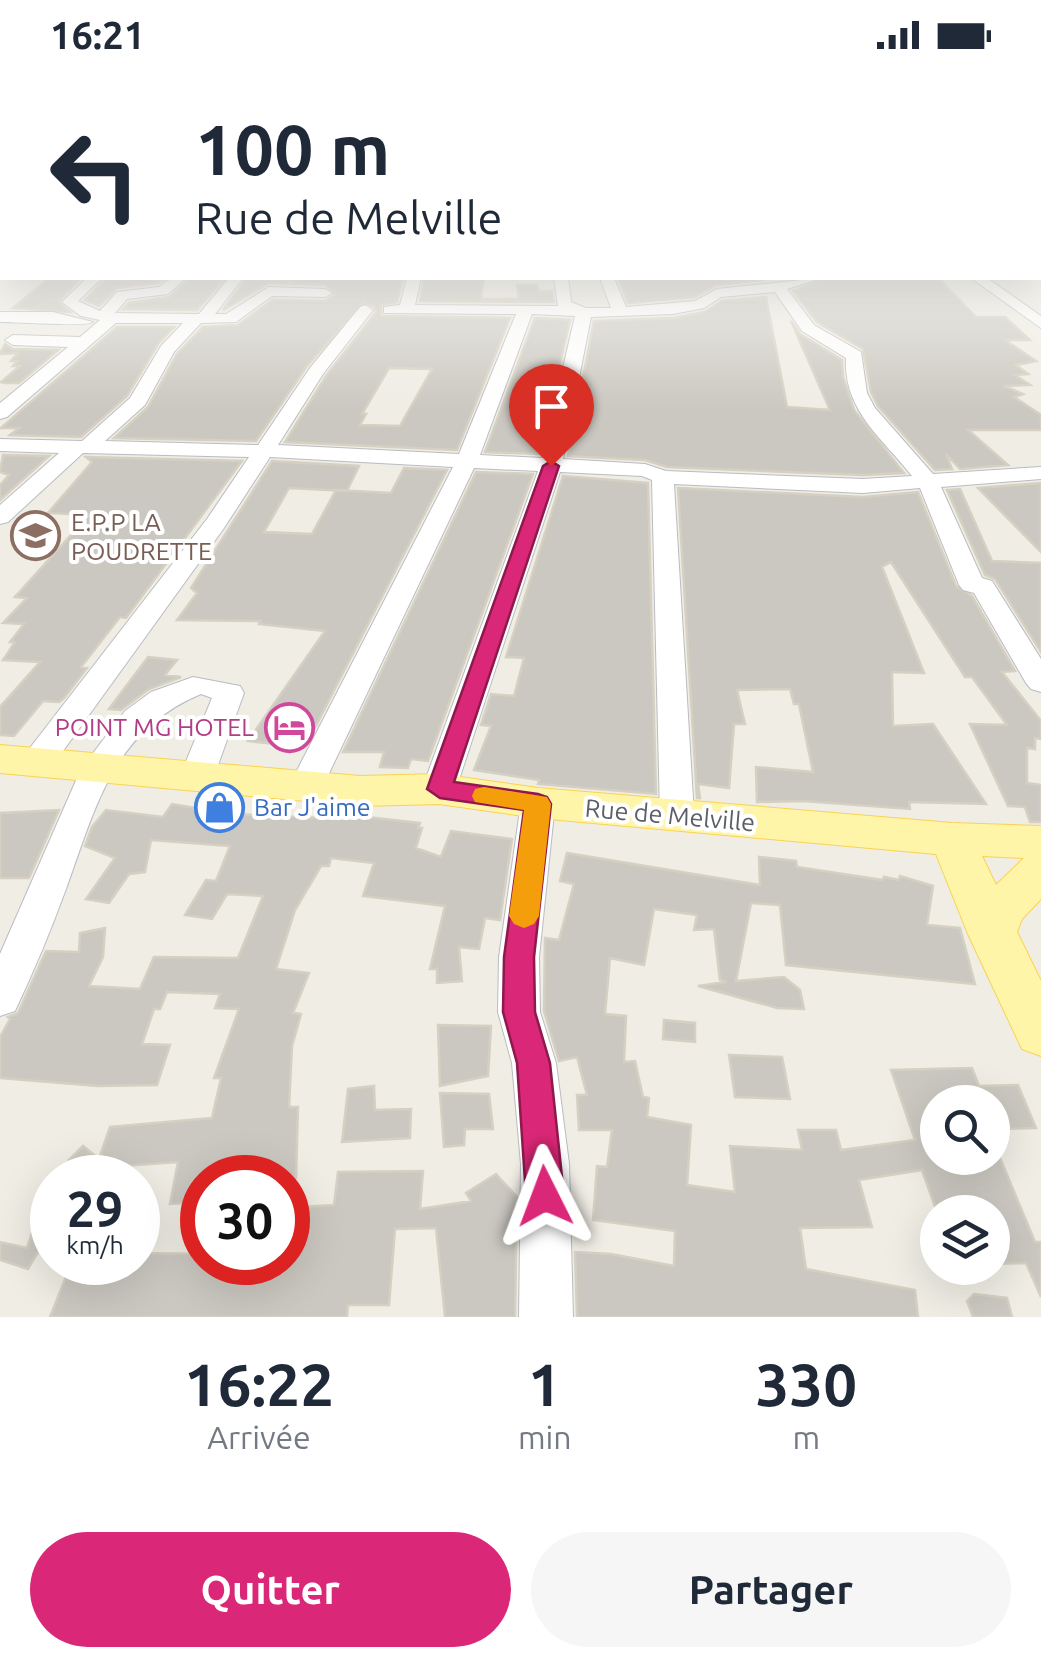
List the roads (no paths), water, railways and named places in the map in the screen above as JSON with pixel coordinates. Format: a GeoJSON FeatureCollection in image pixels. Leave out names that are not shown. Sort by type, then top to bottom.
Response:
{"type":"FeatureCollection","features":[{"type":"Feature","properties":{"kind":"main road","name":"Rue de Melville"},"geometry":{"type":"LineString","coordinates":[[19,760],[360,790],[440,789],[538,804],[952,840],[1041,842]]}},
{"type":"Feature","properties":{"kind":"main road"},"geometry":{"type":"LineString","coordinates":[[952,840],[992,934],[1041,1032]]}},
{"type":"Feature","properties":{"kind":"main road"},"geometry":{"type":"LineString","coordinates":[[992,934],[1000,910],[1041,869]]}},
{"type":"Feature","properties":{"kind":"street"},"geometry":{"type":"LineString","coordinates":[[75,293],[70,302],[94,322]]}},
{"type":"Feature","properties":{"kind":"street"},"geometry":{"type":"LineString","coordinates":[[2,410],[122,295],[147,293]]}},
{"type":"Feature","properties":{"kind":"street"},"geometry":{"type":"LineString","coordinates":[[0,517],[138,400],[167,350],[222,293]]}},
{"type":"Feature","properties":{"kind":"street"},"geometry":{"type":"LineString","coordinates":[[0,318],[53,317],[94,322],[235,318],[266,293]]}},
{"type":"Feature","properties":{"kind":"street"},"geometry":{"type":"LineString","coordinates":[[406,310],[410,293]]}},
{"type":"Feature","properties":{"kind":"street"},"geometry":{"type":"LineString","coordinates":[[563,293],[564,304],[584,312]]}},
{"type":"Feature","properties":{"kind":"street"},"geometry":{"type":"LineString","coordinates":[[613,293],[620,312]]}},
{"type":"Feature","properties":{"kind":"street"},"geometry":{"type":"LineString","coordinates":[[19,760],[216,523],[357,308],[620,312],[673,309],[698,304],[717,293]]}},
{"type":"Feature","properties":{"kind":"street"},"geometry":{"type":"LineString","coordinates":[[783,293],[808,328],[856,356],[852,376],[856,391],[888,440],[926,479],[972,585],[984,586],[1041,682]]}},
{"type":"Feature","properties":{"kind":"street"},"geometry":{"type":"LineString","coordinates":[[999,293],[1041,324]]}},
{"type":"Feature","properties":{"kind":"street"},"geometry":{"type":"LineString","coordinates":[[306,786],[468,459],[526,308]]}},
{"type":"Feature","properties":{"kind":"street"},"geometry":{"type":"LineString","coordinates":[[440,789],[551,466],[584,312]]}},
{"type":"Feature","properties":{"kind":"street"},"geometry":{"type":"LineString","coordinates":[[13,340],[94,322]]}},
{"type":"Feature","properties":{"kind":"street"},"geometry":{"type":"LineString","coordinates":[[0,445],[468,459],[645,470],[663,477],[830,486],[1041,474]]}},
{"type":"Feature","properties":{"kind":"street"},"geometry":{"type":"LineString","coordinates":[[663,477],[677,815]]}},
{"type":"Feature","properties":{"kind":"street"},"geometry":{"type":"LineString","coordinates":[[0,998],[95,768],[131,722],[167,694],[202,687],[229,693],[197,776]]}},
{"type":"Feature","properties":{"kind":"street"},"geometry":{"type":"LineString","coordinates":[[538,804],[519,957],[519,1012],[534,1063],[545,1164],[546,1317]]}},
{"type":"Feature","properties":{"kind":"place","name":"E.P.P LA POUDRETTE"},"geometry":{"type":"Point","coordinates":[36,536]}},
{"type":"Feature","properties":{"kind":"place","name":"POINT MG HOTEL"},"geometry":{"type":"Point","coordinates":[289,727]}},
{"type":"Feature","properties":{"kind":"place","name":"Bar J'aime"},"geometry":{"type":"Point","coordinates":[219,807]}}]}
